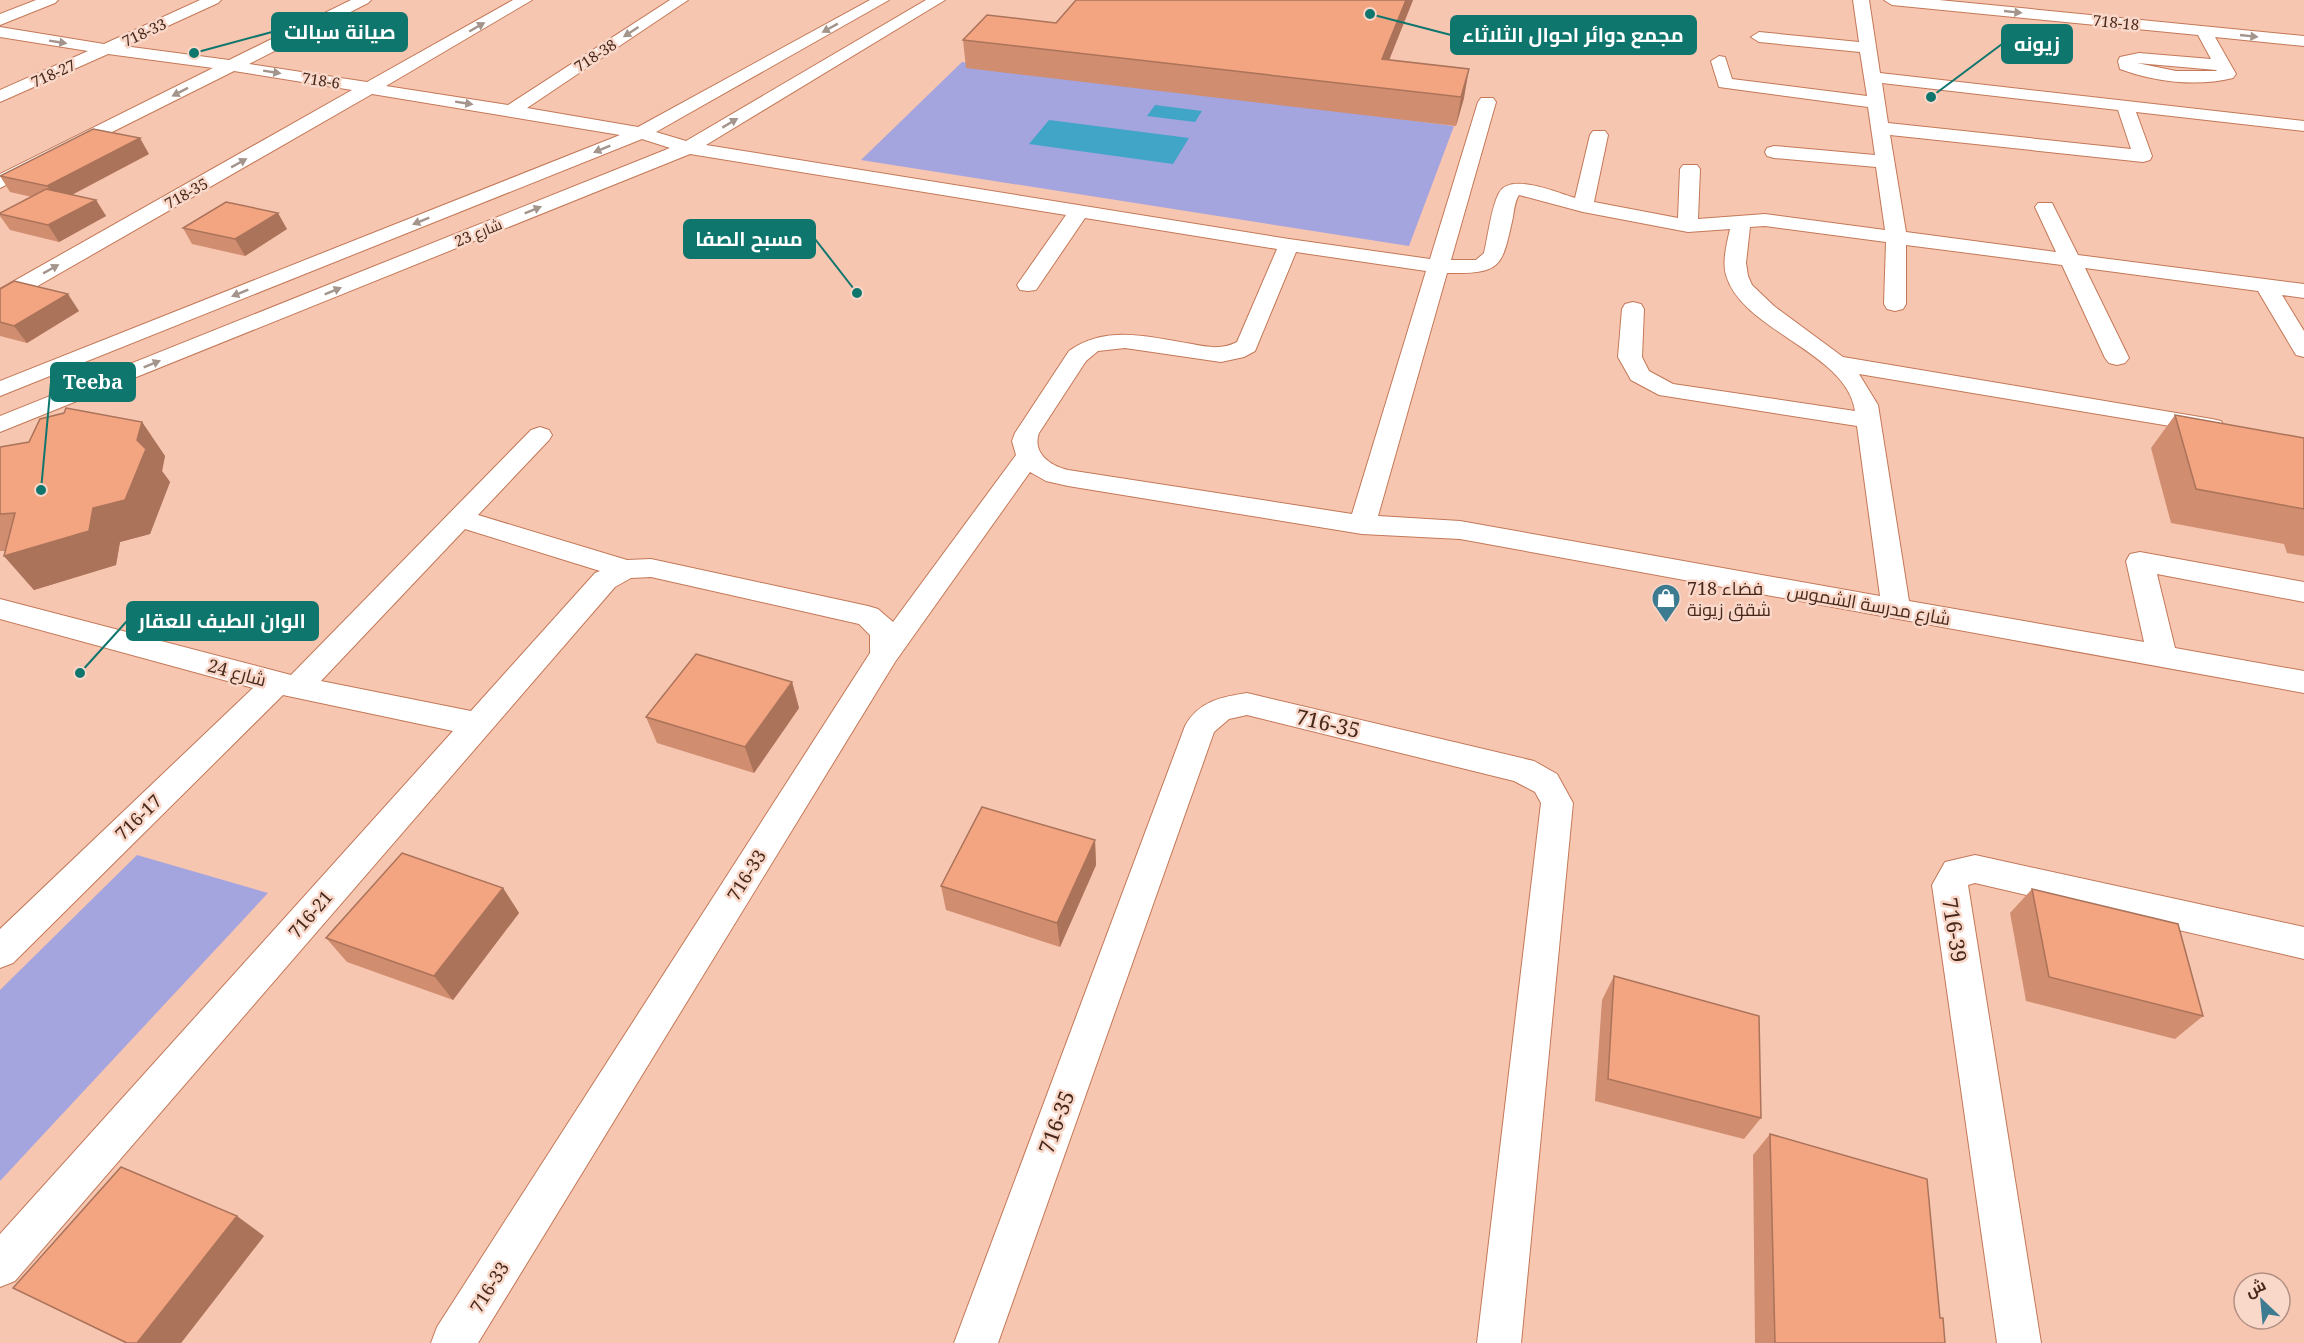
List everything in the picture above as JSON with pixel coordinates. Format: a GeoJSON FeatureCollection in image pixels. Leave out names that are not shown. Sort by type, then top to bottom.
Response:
{"type":"FeatureCollection","features":[{"type":"Feature","properties":{"kind":"street"},"geometry":{"type":"LineString","coordinates":[[0,20],[50,0]]}},
{"type":"Feature","properties":{"kind":"street","name":"718-33"},"geometry":{"type":"LineString","coordinates":[[107,50],[213,0]]}},
{"type":"Feature","properties":{"kind":"street"},"geometry":{"type":"LineString","coordinates":[[0,182],[363,0]]}},
{"type":"Feature","properties":{"kind":"street"},"geometry":{"type":"LineString","coordinates":[[372,88],[524,0]]}},
{"type":"Feature","properties":{"kind":"street","name":"718-38"},"geometry":{"type":"LineString","coordinates":[[511,111],[680,0]]}},
{"type":"Feature","properties":{"kind":"street","name":"شارع 23"},"geometry":{"type":"LineString","coordinates":[[0,388],[641,133],[881,0]]}},
{"type":"Feature","properties":{"kind":"street","name":"شارع 23"},"geometry":{"type":"LineString","coordinates":[[0,425],[688,148],[937,0]]}},
{"type":"Feature","properties":{"kind":"street"},"geometry":{"type":"LineString","coordinates":[[1861,0],[1896,236],[1895,304]]}},
{"type":"Feature","properties":{"kind":"street","name":"718-18"},"geometry":{"type":"LineString","coordinates":[[1892,0],[2304,41]]}},
{"type":"Feature","properties":{"kind":"street"},"geometry":{"type":"LineString","coordinates":[[2154,109],[2132,68],[2219,77],[2227,74],[2204,31]]}},
{"type":"Feature","properties":{"kind":"street","name":"718-6"},"geometry":{"type":"LineString","coordinates":[[0,32],[107,50],[232,66],[372,88],[641,133],[688,148],[1289,245],[1438,266],[1482,265],[1494,256],[1508,194],[1514,190],[1523,189],[1583,206],[1688,226],[1707,226],[1741,220],[1765,220],[2304,291]]}},
{"type":"Feature","properties":{"kind":"street"},"geometry":{"type":"LineString","coordinates":[[1759,37],[1868,48]]}},
{"type":"Feature","properties":{"kind":"street","name":"718-27"},"geometry":{"type":"LineString","coordinates":[[0,97],[107,50]]}},
{"type":"Feature","properties":{"kind":"street"},"geometry":{"type":"LineString","coordinates":[[1719,61],[1725,83],[1876,103]]}},
{"type":"Feature","properties":{"kind":"street"},"geometry":{"type":"LineString","coordinates":[[1872,77],[2304,126]]}},
{"type":"Feature","properties":{"kind":"street","name":"718-35"},"geometry":{"type":"LineString","coordinates":[[0,298],[372,88]]}},
{"type":"Feature","properties":{"kind":"street"},"geometry":{"type":"LineString","coordinates":[[1362,525],[1487,102]]}},
{"type":"Feature","properties":{"kind":"street"},"geometry":{"type":"LineString","coordinates":[[1880,128],[2143,156],[2125,106]]}},
{"type":"Feature","properties":{"kind":"street"},"geometry":{"type":"LineString","coordinates":[[1583,206],[1599,135]]}},
{"type":"Feature","properties":{"kind":"street"},"geometry":{"type":"LineString","coordinates":[[1774,152],[1885,162]]}},
{"type":"Feature","properties":{"kind":"street"},"geometry":{"type":"LineString","coordinates":[[1688,226],[1690,170]]}},
{"type":"Feature","properties":{"kind":"street"},"geometry":{"type":"LineString","coordinates":[[2045,207],[2117,358]]}},
{"type":"Feature","properties":{"kind":"street"},"geometry":{"type":"LineString","coordinates":[[1028,285],[1080,210]]}},
{"type":"Feature","properties":{"kind":"street"},"geometry":{"type":"LineString","coordinates":[[1741,220],[1736,268],[1741,285],[1758,303],[1836,363],[1860,391],[1866,405],[1896,609]]}},
{"type":"Feature","properties":{"kind":"street"},"geometry":{"type":"LineString","coordinates":[[1028,457],[1025,449],[1027,433],[1077,356],[1088,346],[1105,341],[1124,341],[1221,355],[1236,352],[1246,346],[1289,245]]}},
{"type":"Feature","properties":{"kind":"street"},"geometry":{"type":"LineString","coordinates":[[2266,286],[2304,350]]}},
{"type":"Feature","properties":{"kind":"street"},"geometry":{"type":"LineString","coordinates":[[1633,309],[1630,357],[1639,375],[1667,390],[1868,420]]}},
{"type":"Feature","properties":{"kind":"street"},"geometry":{"type":"LineString","coordinates":[[1836,363],[2234,430]]}},
{"type":"Feature","properties":{"kind":"street","name":"716-17"},"geometry":{"type":"LineString","coordinates":[[0,952],[286,685],[459,518],[540,435]]}},
{"type":"Feature","properties":{"kind":"street","name":"شارع مدرسة الشموس"},"geometry":{"type":"LineString","coordinates":[[1028,457],[1044,470],[1068,478],[1362,525],[1460,530],[2304,682]]}},
{"type":"Feature","properties":{"kind":"street","name":"716-33"},"geometry":{"type":"LineString","coordinates":[[453,1343],[885,654],[1028,457]]}},
{"type":"Feature","properties":{"kind":"street"},"geometry":{"type":"LineString","coordinates":[[459,518],[626,569],[651,568],[868,616],[885,632],[885,654]]}},
{"type":"Feature","properties":{"kind":"street"},"geometry":{"type":"LineString","coordinates":[[2162,657],[2140,561],[2304,592]]}},
{"type":"Feature","properties":{"kind":"street","name":"716-21"},"geometry":{"type":"LineString","coordinates":[[0,1266],[605,580],[626,569]]}},
{"type":"Feature","properties":{"kind":"street","name":"شارع 24"},"geometry":{"type":"LineString","coordinates":[[0,609],[286,685],[477,724]]}},
{"type":"Feature","properties":{"kind":"street","name":"716-35"},"geometry":{"type":"LineString","coordinates":[[976,1343],[1202,726],[1220,709],[1247,704],[1523,770],[1546,783],[1557,803],[1499,1343]]}},
{"type":"Feature","properties":{"kind":"street","name":"716-39"},"geometry":{"type":"LineString","coordinates":[[2019,1343],[1948,885],[1957,872],[1975,868],[2304,943]]}},
{"type":"Feature","properties":{"kind":"shaded area"},"geometry":{"type":"Polygon","coordinates":[[[962,62],[1454,126],[1409,246],[861,160],[962,62]]]}},
{"type":"Feature","properties":{"kind":"shaded area"},"geometry":{"type":"Polygon","coordinates":[[[1155,105],[1202,111],[1195,122],[1147,116],[1155,105]]]}},
{"type":"Feature","properties":{"kind":"shaded area"},"geometry":{"type":"Polygon","coordinates":[[[1049,120],[1189,138],[1173,164],[1029,144],[1049,120]]]}},
{"type":"Feature","properties":{"kind":"shaded area"},"geometry":{"type":"Polygon","coordinates":[[[137,855],[268,893],[0,1181],[0,990],[137,855]]]}},
{"type":"Feature","properties":{"kind":"building"},"geometry":{"type":"Polygon","coordinates":[[[1076,0],[1406,0],[1382,59],[1469,69],[1461,97],[963,40],[987,15],[1056,23],[1076,0]]]}},
{"type":"Feature","properties":{"kind":"building"},"geometry":{"type":"Polygon","coordinates":[[[93,129],[140,138],[47,186],[0,176],[93,129]]]}},
{"type":"Feature","properties":{"kind":"building"},"geometry":{"type":"Polygon","coordinates":[[[46,189],[96,200],[48,225],[0,214],[0,213],[46,189]]]}},
{"type":"Feature","properties":{"kind":"building"},"geometry":{"type":"Polygon","coordinates":[[[226,202],[278,213],[235,239],[183,228],[226,202]]]}},
{"type":"Feature","properties":{"kind":"building"},"geometry":{"type":"Polygon","coordinates":[[[14,281],[68,294],[14,326],[0,322],[0,289],[14,281]]]}},
{"type":"Feature","properties":{"kind":"building"},"geometry":{"type":"Polygon","coordinates":[[[66,408],[142,422],[137,440],[146,449],[125,500],[93,508],[89,531],[4,556],[15,513],[0,514],[0,447],[29,442],[40,419],[64,413],[66,408]]]}},
{"type":"Feature","properties":{"kind":"building"},"geometry":{"type":"Polygon","coordinates":[[[2175,415],[2304,438],[2304,509],[2196,489],[2175,415]]]}},
{"type":"Feature","properties":{"kind":"building"},"geometry":{"type":"Polygon","coordinates":[[[696,654],[792,682],[745,747],[646,717],[696,654]]]}},
{"type":"Feature","properties":{"kind":"building"},"geometry":{"type":"Polygon","coordinates":[[[982,807],[1095,840],[1057,923],[941,886],[982,807]]]}},
{"type":"Feature","properties":{"kind":"building"},"geometry":{"type":"Polygon","coordinates":[[[402,853],[503,888],[434,976],[326,938],[402,853]]]}},
{"type":"Feature","properties":{"kind":"building"},"geometry":{"type":"Polygon","coordinates":[[[2032,889],[2178,924],[2203,1016],[2049,977],[2032,889]]]}},
{"type":"Feature","properties":{"kind":"building"},"geometry":{"type":"Polygon","coordinates":[[[1614,976],[1759,1016],[1761,1118],[1608,1079],[1614,976]]]}},
{"type":"Feature","properties":{"kind":"building"},"geometry":{"type":"Polygon","coordinates":[[[1770,1134],[1927,1179],[1940,1318],[1943,1318],[1945,1343],[1775,1343],[1770,1134]]]}},
{"type":"Feature","properties":{"kind":"building"},"geometry":{"type":"Polygon","coordinates":[[[121,1167],[237,1216],[137,1343],[127,1343],[13,1288],[121,1167]]]}},
{"type":"Feature","properties":{"kind":"place","name":"مجمع دوائر احوال الثلاثاء"},"geometry":{"type":"Point","coordinates":[1370,14]}},
{"type":"Feature","properties":{"kind":"place","name":"صيانة سبالت"},"geometry":{"type":"Point","coordinates":[194,53]}},
{"type":"Feature","properties":{"kind":"place","name":"زيونه"},"geometry":{"type":"Point","coordinates":[1931,97]}},
{"type":"Feature","properties":{"kind":"place","name":"مسبح الصفا"},"geometry":{"type":"Point","coordinates":[857,293]}},
{"type":"Feature","properties":{"kind":"place","name":"Teeba"},"geometry":{"type":"Point","coordinates":[41,490]}},
{"type":"Feature","properties":{"kind":"place","name":"فضاء 718 شقق زيونة"},"geometry":{"type":"Point","coordinates":[1666,624]}},
{"type":"Feature","properties":{"kind":"place","name":"الوان الطيف للعقار"},"geometry":{"type":"Point","coordinates":[80,673]}}]}
